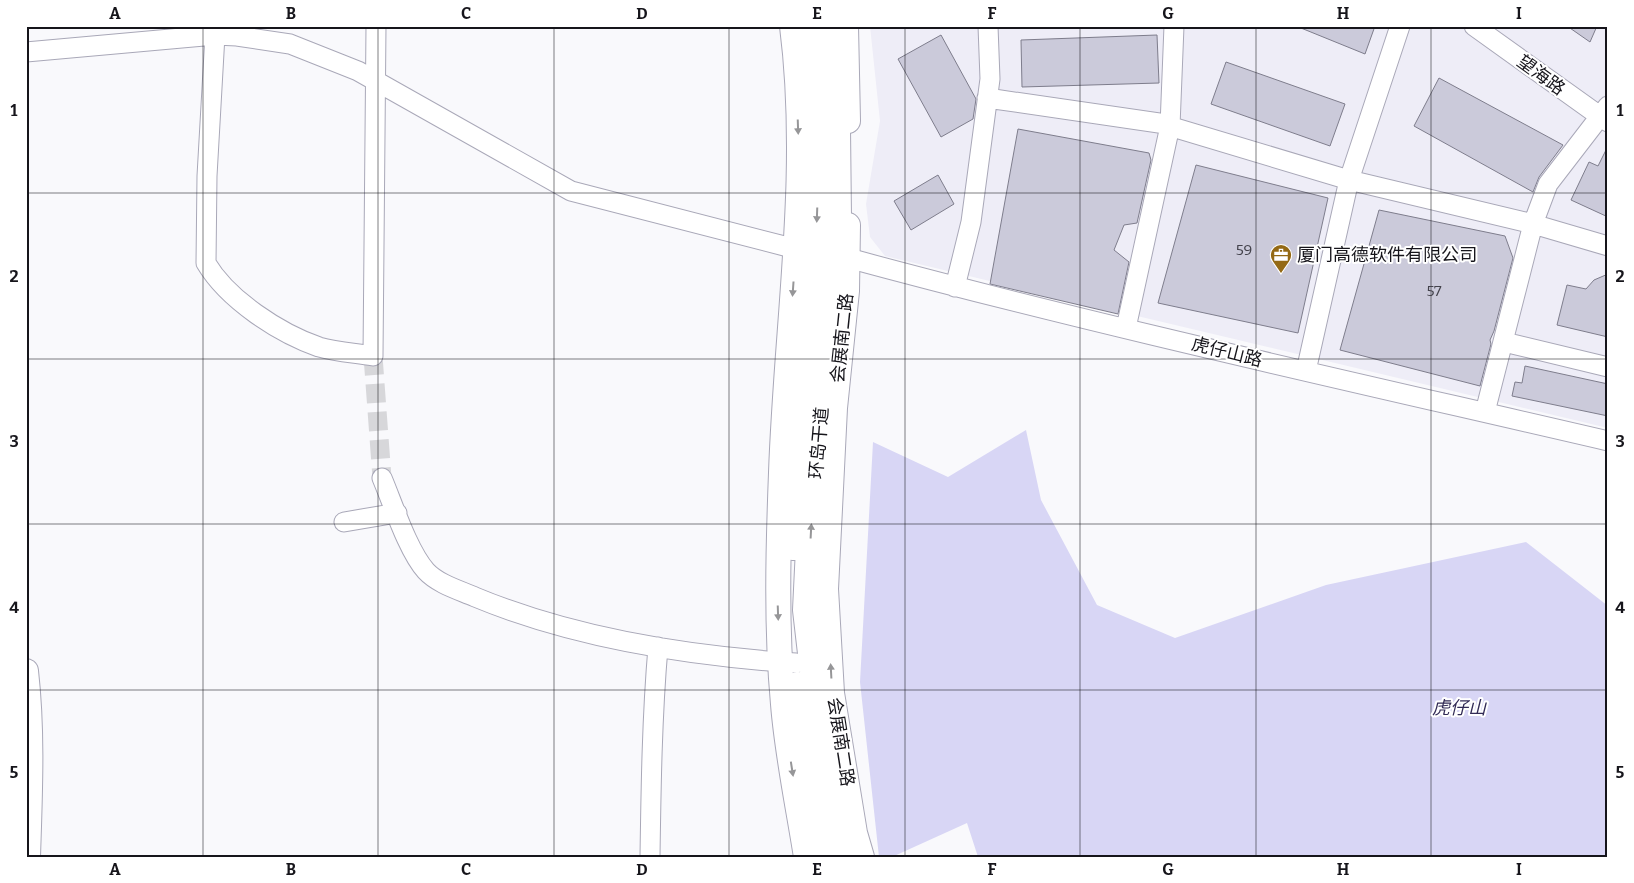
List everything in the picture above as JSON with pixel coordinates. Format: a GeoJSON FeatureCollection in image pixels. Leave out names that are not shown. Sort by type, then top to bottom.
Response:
{"type":"FeatureCollection","features":[{"type":"Feature","properties":{"kind":"highway","name":"环岛干道"},"geometry":{"type":"LineString","coordinates":[[806,26],[816,139],[817,216],[795,462],[788,662],[824,857]]}},
{"type":"Feature","properties":{"kind":"highway","name":"环岛干道"},"geometry":{"type":"LineString","coordinates":[[829,26],[836,129],[837,218],[811,528],[808,610],[818,705],[834,806],[846,857]]}},
{"type":"Feature","properties":{"kind":"main road"},"geometry":{"type":"LineString","coordinates":[[792,26],[796,56],[800,178],[781,472],[778,607],[788,662],[783,704],[806,857]]}},
{"type":"Feature","properties":{"kind":"main road","name":"会展南二路"},"geometry":{"type":"LineString","coordinates":[[846,26],[848,258],[835,408],[826,589],[832,693],[855,833],[862,857]]}},
{"type":"Feature","properties":{"kind":"main road"},"geometry":{"type":"LineString","coordinates":[[26,671],[30,710],[31,791],[28,857]]}},
{"type":"Feature","properties":{"kind":"street"},"geometry":{"type":"LineString","coordinates":[[214,31],[207,176],[206,263],[213,274],[228,290],[252,310],[283,331],[320,347],[372,356],[376,26]]}},
{"type":"Feature","properties":{"kind":"street"},"geometry":{"type":"LineString","coordinates":[[955,287],[971,222],[990,79],[988,26]]}},
{"type":"Feature","properties":{"kind":"street"},"geometry":{"type":"LineString","coordinates":[[1126,328],[1170,126],[1174,26]]}},
{"type":"Feature","properties":{"kind":"street"},"geometry":{"type":"LineString","coordinates":[[1306,371],[1349,180],[1400,26]]}},
{"type":"Feature","properties":{"kind":"street","name":"望海路"},"geometry":{"type":"LineString","coordinates":[[1474,26],[1605,115]]}},
{"type":"Feature","properties":{"kind":"street"},"geometry":{"type":"LineString","coordinates":[[26,52],[214,31],[290,44],[358,71],[572,191],[796,249]]}},
{"type":"Feature","properties":{"kind":"street"},"geometry":{"type":"LineString","coordinates":[[987,98],[1159,123],[1349,180],[1534,224],[1608,246]]}},
{"type":"Feature","properties":{"kind":"street"},"geometry":{"type":"LineString","coordinates":[[1485,412],[1534,224],[1548,184],[1605,115]]}},
{"type":"Feature","properties":{"kind":"street","name":"虎仔山路"},"geometry":{"type":"LineString","coordinates":[[848,258],[955,287],[1126,328],[1608,440]]}},
{"type":"Feature","properties":{"kind":"street"},"geometry":{"type":"LineString","coordinates":[[1504,342],[1608,367]]}},
{"type":"Feature","properties":{"kind":"street"},"geometry":{"type":"LineString","coordinates":[[382,478],[416,557],[426,571],[438,581],[509,610],[563,628],[687,653],[788,662]]}},
{"type":"Feature","properties":{"kind":"street"},"geometry":{"type":"LineString","coordinates":[[344,522],[397,514]]}},
{"type":"Feature","properties":{"kind":"street"},"geometry":{"type":"LineString","coordinates":[[650,857],[653,710],[658,647]]}},
{"type":"Feature","properties":{"kind":"shaded area"},"geometry":{"type":"Polygon","coordinates":[[[870,26],[1608,26],[1608,428],[885,256],[870,237],[866,204],[880,121],[870,26]]]}},
{"type":"Feature","properties":{"kind":"green space","name":"虎仔山"},"geometry":{"type":"Polygon","coordinates":[[[1026,430],[1041,500],[1097,605],[1175,638],[1326,585],[1526,542],[1608,606],[1608,857],[978,857],[967,823],[892,857],[879,857],[860,682],[873,442],[948,477],[1026,430]]]}},
{"type":"Feature","properties":{"kind":"building"},"geometry":{"type":"Polygon","coordinates":[[[1296,26],[1375,26],[1365,54],[1296,26]]]}},
{"type":"Feature","properties":{"kind":"building"},"geometry":{"type":"Polygon","coordinates":[[[1567,26],[1597,26],[1590,42],[1567,26]]]}},
{"type":"Feature","properties":{"kind":"building"},"geometry":{"type":"Polygon","coordinates":[[[941,35],[976,99],[973,119],[941,137],[898,59],[941,35]]]}},
{"type":"Feature","properties":{"kind":"building"},"geometry":{"type":"Polygon","coordinates":[[[1157,35],[1159,83],[1022,87],[1021,40],[1157,35]]]}},
{"type":"Feature","properties":{"kind":"building"},"geometry":{"type":"Polygon","coordinates":[[[1226,62],[1345,104],[1330,146],[1211,104],[1226,62]]]}},
{"type":"Feature","properties":{"kind":"building"},"geometry":{"type":"Polygon","coordinates":[[[1439,78],[1563,145],[1539,177],[1533,192],[1414,126],[1439,78]]]}},
{"type":"Feature","properties":{"kind":"building"},"geometry":{"type":"Polygon","coordinates":[[[1018,129],[1149,153],[1151,160],[1137,223],[1124,225],[1114,250],[1129,262],[1118,314],[990,284],[1018,129]]]}},
{"type":"Feature","properties":{"kind":"building"},"geometry":{"type":"Polygon","coordinates":[[[1608,146],[1608,217],[1571,200],[1589,162],[1598,166],[1608,146]]]}},
{"type":"Feature","properties":{"kind":"building"},"geometry":{"type":"Polygon","coordinates":[[[1196,165],[1328,198],[1298,333],[1158,303],[1196,165]]]}},
{"type":"Feature","properties":{"kind":"building"},"geometry":{"type":"Polygon","coordinates":[[[938,175],[954,204],[911,230],[894,201],[938,175]]]}},
{"type":"Feature","properties":{"kind":"building"},"geometry":{"type":"Polygon","coordinates":[[[1379,210],[1505,236],[1513,258],[1490,340],[1491,344],[1480,386],[1340,350],[1379,210]]]}},
{"type":"Feature","properties":{"kind":"building"},"geometry":{"type":"Polygon","coordinates":[[[1608,274],[1608,337],[1557,325],[1567,285],[1586,289],[1594,280],[1608,274]]]}},
{"type":"Feature","properties":{"kind":"building"},"geometry":{"type":"Polygon","coordinates":[[[1525,366],[1608,384],[1608,416],[1512,396],[1515,382],[1522,383],[1525,366]]]}},
{"type":"Feature","properties":{"kind":"tunnel"},"geometry":{"type":"LineString","coordinates":[[373,356],[382,478]]}},
{"type":"Feature","properties":{"kind":"place","name":"厦门高德软件有限公司"},"geometry":{"type":"Point","coordinates":[1281,274]}}]}
